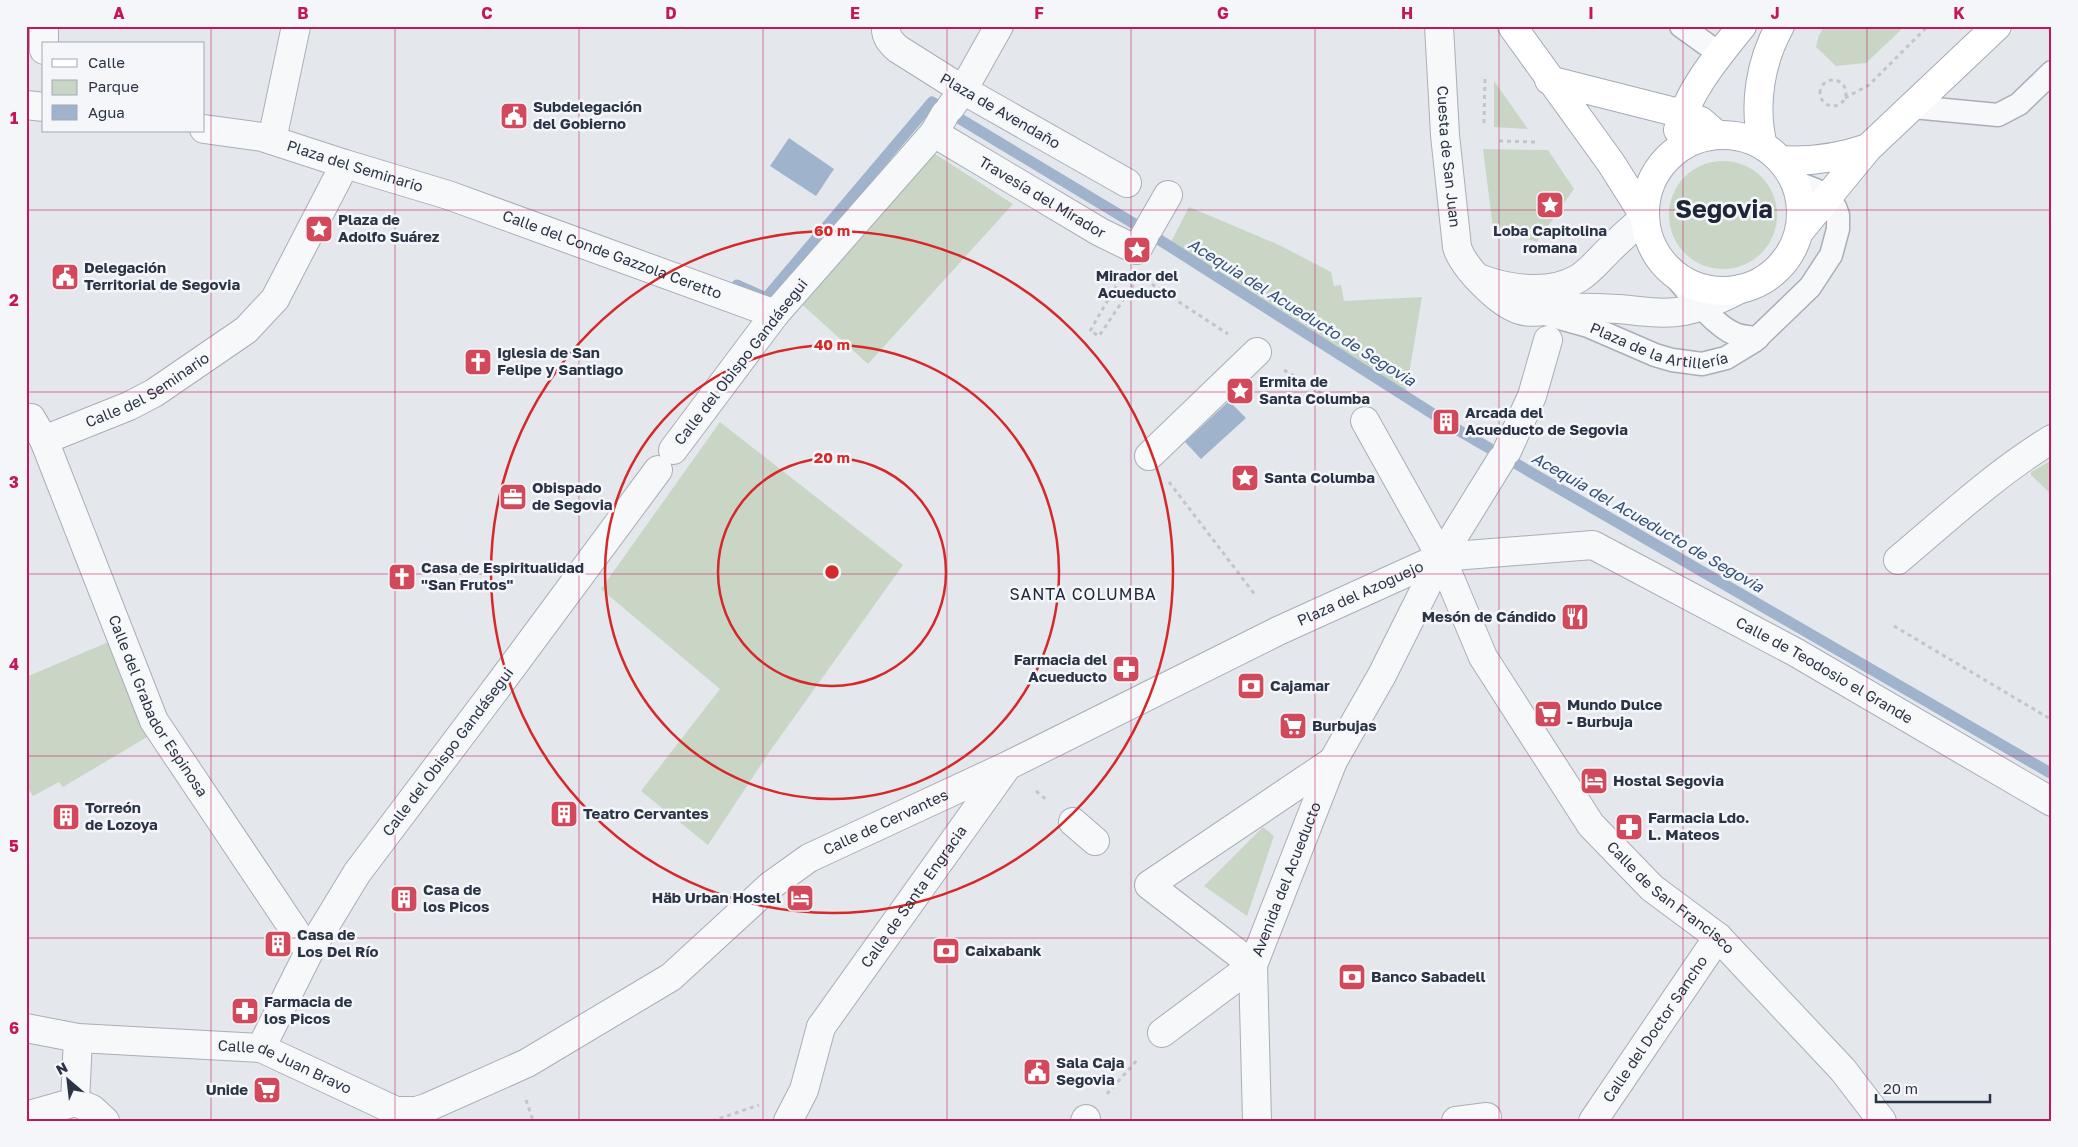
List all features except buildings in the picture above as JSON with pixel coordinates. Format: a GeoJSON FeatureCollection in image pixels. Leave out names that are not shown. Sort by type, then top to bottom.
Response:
{"type":"FeatureCollection","features":[{"type":"Feature","properties":{"kind":"main road"},"geometry":{"type":"LineString","coordinates":[[1512,26],[1549,80],[1611,163],[1645,217]]}},
{"type":"Feature","properties":{"kind":"main road"},"geometry":{"type":"LineString","coordinates":[[1674,153],[1683,114],[1701,82],[1742,26]]}},
{"type":"Feature","properties":{"kind":"main road"},"geometry":{"type":"LineString","coordinates":[[1780,26],[1767,59],[1758,97],[1758,127],[1780,163],[1843,157],[1868,148]]}},
{"type":"Feature","properties":{"kind":"main road"},"geometry":{"type":"LineString","coordinates":[[1799,232],[1833,206],[1847,175],[1868,148],[1997,26]]}},
{"type":"Feature","properties":{"kind":"main road"},"geometry":{"type":"LineString","coordinates":[[1549,80],[1683,114],[1701,121],[1717,135]]}},
{"type":"Feature","properties":{"kind":"main road"},"geometry":{"type":"LineString","coordinates":[[1642,103],[1676,96],[1701,82]]}},
{"type":"Feature","properties":{"kind":"main road","name":"Plaza de la Artillería"},"geometry":{"type":"LineString","coordinates":[[1717,135],[1740,137],[1780,163],[1801,207],[1799,232],[1795,244],[1782,265],[1763,280],[1740,289],[1716,291],[1692,285],[1671,272],[1662,263],[1650,241],[1645,217],[1648,192],[1652,181],[1665,161],[1674,153],[1694,141],[1717,135]]}},
{"type":"Feature","properties":{"kind":"street"},"geometry":{"type":"LineString","coordinates":[[44,26],[44,42]]}},
{"type":"Feature","properties":{"kind":"street"},"geometry":{"type":"LineString","coordinates":[[267,139],[296,26]]}},
{"type":"Feature","properties":{"kind":"street","name":"Plaza de Avendaño"},"geometry":{"type":"LineString","coordinates":[[886,26],[890,42],[948,111],[1127,184]]}},
{"type":"Feature","properties":{"kind":"street","name":"Calle del Obispo Gandásegui"},"geometry":{"type":"LineString","coordinates":[[260,1048],[309,952],[357,873],[775,314],[948,111],[999,26]]}},
{"type":"Feature","properties":{"kind":"street","name":"Cuesta de San Juan"},"geometry":{"type":"LineString","coordinates":[[1439,26],[1445,135],[1457,247],[1465,264],[1492,293],[1511,307],[1549,319],[1598,308],[1682,312],[1702,306],[1740,289]]}},
{"type":"Feature","properties":{"kind":"street"},"geometry":{"type":"LineString","coordinates":[[26,105],[42,107]]}},
{"type":"Feature","properties":{"kind":"street","name":"Travesía del Mirador"},"geometry":{"type":"LineString","coordinates":[[948,111],[1100,232],[1144,238]]}},
{"type":"Feature","properties":{"kind":"street","name":"Plaza del Seminario"},"geometry":{"type":"LineString","coordinates":[[205,129],[267,139],[448,195]]}},
{"type":"Feature","properties":{"kind":"street","name":"Calle del Seminario"},"geometry":{"type":"LineString","coordinates":[[44,440],[129,406],[154,393],[246,330],[275,299],[345,164]]}},
{"type":"Feature","properties":{"kind":"street","name":"Calle del Conde Gazzola Ceretto"},"geometry":{"type":"LineString","coordinates":[[448,195],[775,314]]}},
{"type":"Feature","properties":{"kind":"street"},"geometry":{"type":"LineString","coordinates":[[1144,238],[1168,196]]}},
{"type":"Feature","properties":{"kind":"street","name":"Cuesta de San Juan"},"geometry":{"type":"LineString","coordinates":[[1480,278],[1502,287],[1526,288],[1558,286],[1568,283],[1581,277],[1645,217]]}},
{"type":"Feature","properties":{"kind":"street","name":"Plaza del Azoguejo"},"geometry":{"type":"LineString","coordinates":[[1382,675],[1441,557],[1504,456],[1532,396],[1549,319]]}},
{"type":"Feature","properties":{"kind":"street"},"geometry":{"type":"LineString","coordinates":[[1149,456],[1256,352]]}},
{"type":"Feature","properties":{"kind":"street","name":"Calle del Grabador Espinosa"},"geometry":{"type":"LineString","coordinates":[[26,420],[31,418],[44,440],[154,721],[309,952]]}},
{"type":"Feature","properties":{"kind":"street","name":"Plaza del Azoguejo"},"geometry":{"type":"LineString","coordinates":[[1365,421],[1441,557],[1483,657]]}},
{"type":"Feature","properties":{"kind":"street"},"geometry":{"type":"LineString","coordinates":[[1898,560],[1988,484],[2028,453],[2052,439]]}},
{"type":"Feature","properties":{"kind":"street","name":"Plaza del Azoguejo"},"geometry":{"type":"LineString","coordinates":[[1278,631],[1441,557],[1593,545]]}},
{"type":"Feature","properties":{"kind":"street","name":"Calle de Teodosio el Grande"},"geometry":{"type":"LineString","coordinates":[[1593,545],[1795,652],[2052,802]]}},
{"type":"Feature","properties":{"kind":"street","name":"Calle de Cervantes"},"geometry":{"type":"LineString","coordinates":[[527,1064],[671,977],[770,886],[809,858],[1007,766],[1278,631]]}},
{"type":"Feature","properties":{"kind":"street","name":"Calle de San Francisco"},"geometry":{"type":"LineString","coordinates":[[1483,657],[1591,825],[1652,888],[1718,937],[1843,1070],[1882,1121]]}},
{"type":"Feature","properties":{"kind":"street","name":"Avenida del Acueducto"},"geometry":{"type":"LineString","coordinates":[[1257,1121],[1253,965],[1333,761],[1382,675]]}},
{"type":"Feature","properties":{"kind":"street","name":"Avenida del Acueducto"},"geometry":{"type":"LineString","coordinates":[[1253,965],[1149,885],[1333,761]]}},
{"type":"Feature","properties":{"kind":"street","name":"Calle de Santa Engracia"},"geometry":{"type":"LineString","coordinates":[[788,1121],[804,1090],[821,1027],[1007,766]]}},
{"type":"Feature","properties":{"kind":"street"},"geometry":{"type":"LineString","coordinates":[[1073,822],[1096,841]]}},
{"type":"Feature","properties":{"kind":"street","name":"Calle del Doctor Sancho"},"geometry":{"type":"LineString","coordinates":[[1593,1121],[1718,937]]}},
{"type":"Feature","properties":{"kind":"street"},"geometry":{"type":"LineString","coordinates":[[1162,1033],[1253,965]]}},
{"type":"Feature","properties":{"kind":"street","name":"Calle de Juan Bravo"},"geometry":{"type":"LineString","coordinates":[[26,1028],[78,1038],[260,1048],[387,1108],[405,1112],[426,1108],[527,1064]]}},
{"type":"Feature","properties":{"kind":"street"},"geometry":{"type":"LineString","coordinates":[[75,1102],[78,1038]]}},
{"type":"Feature","properties":{"kind":"street"},"geometry":{"type":"LineString","coordinates":[[26,1116],[75,1102],[92,1108],[105,1121]]}},
{"type":"Feature","properties":{"kind":"street"},"geometry":{"type":"LineString","coordinates":[[1456,1121],[1487,1117]]}},
{"type":"Feature","properties":{"kind":"lane"},"geometry":{"type":"LineString","coordinates":[[1681,26],[1720,54]]}},
{"type":"Feature","properties":{"kind":"lane"},"geometry":{"type":"LineString","coordinates":[[1912,108],[1998,115],[2019,104],[2052,72]]}},
{"type":"Feature","properties":{"kind":"lane","name":"Plaza de la Artillería"},"geometry":{"type":"LineString","coordinates":[[1549,319],[1588,326],[1654,355],[1686,363],[1702,364],[1726,358],[1758,338],[1810,287],[1826,266],[1838,229],[1833,206],[1780,163]]}},
{"type":"Feature","properties":{"kind":"lane","name":"Plaza de la Artillería"},"geometry":{"type":"LineString","coordinates":[[1671,272],[1728,331],[1745,337],[1758,338]]}},
{"type":"Feature","properties":{"kind":"lane"},"geometry":{"type":"LineString","coordinates":[[1549,319],[1568,283]]}},
{"type":"Feature","properties":{"kind":"path"},"geometry":{"type":"LineString","coordinates":[[1845,98],[1846,90],[1839,82],[1828,82],[1822,87],[1821,96],[1824,102],[1830,105],[1839,104],[1845,98],[1869,85],[1928,26]]}},
{"type":"Feature","properties":{"kind":"path"},"geometry":{"type":"LineString","coordinates":[[1484,123],[1485,78]]}},
{"type":"Feature","properties":{"kind":"path"},"geometry":{"type":"LineString","coordinates":[[1499,141],[1535,142]]}},
{"type":"Feature","properties":{"kind":"path"},"geometry":{"type":"LineString","coordinates":[[1134,283],[1098,336],[1090,331],[1144,238]]}},
{"type":"Feature","properties":{"kind":"path"},"geometry":{"type":"LineString","coordinates":[[1162,268],[1153,285],[1365,421]]}},
{"type":"Feature","properties":{"kind":"path"},"geometry":{"type":"LineString","coordinates":[[1149,456],[1256,596]]}},
{"type":"Feature","properties":{"kind":"path"},"geometry":{"type":"LineString","coordinates":[[1894,626],[2052,720]]}},
{"type":"Feature","properties":{"kind":"path"},"geometry":{"type":"LineString","coordinates":[[1007,766],[1073,822]]}},
{"type":"Feature","properties":{"kind":"green space"},"geometry":{"type":"Polygon","coordinates":[[[1825,26],[1905,26],[1866,63],[1836,66],[1816,47],[1819,35],[1825,26]]]}},
{"type":"Feature","properties":{"kind":"green space"},"geometry":{"type":"Polygon","coordinates":[[[1494,81],[1528,129],[1494,127],[1494,81]]]}},
{"type":"Feature","properties":{"kind":"green space"},"geometry":{"type":"Polygon","coordinates":[[[1483,149],[1548,150],[1574,189],[1537,242],[1493,228],[1483,149]]]}},
{"type":"Feature","properties":{"kind":"green space"},"geometry":{"type":"Polygon","coordinates":[[[932,152],[1013,204],[868,364],[797,300],[932,152]]]}},
{"type":"Feature","properties":{"kind":"green space"},"geometry":{"type":"Polygon","coordinates":[[[1723,161],[1733,162],[1753,170],[1761,177],[1768,185],[1776,205],[1776,225],[1768,245],[1761,253],[1753,260],[1733,268],[1723,269],[1713,268],[1693,260],[1685,253],[1678,245],[1670,225],[1669,215],[1670,205],[1678,185],[1685,177],[1693,170],[1713,162],[1723,161]]]}},
{"type":"Feature","properties":{"kind":"green space"},"geometry":{"type":"Polygon","coordinates":[[[1189,207],[1277,244],[1331,272],[1334,286],[1341,285],[1344,301],[1422,297],[1406,392],[1171,242],[1189,207]]]}},
{"type":"Feature","properties":{"kind":"green space"},"geometry":{"type":"Polygon","coordinates":[[[720,422],[903,565],[770,751],[708,845],[641,791],[720,689],[601,589],[720,422]]]}},
{"type":"Feature","properties":{"kind":"green space"},"geometry":{"type":"Polygon","coordinates":[[[2052,460],[2052,495],[2031,475],[2031,472],[2052,460]]]}},
{"type":"Feature","properties":{"kind":"green space"},"geometry":{"type":"Polygon","coordinates":[[[111,641],[147,737],[63,787],[59,782],[33,796],[29,790],[26,792],[26,677],[111,641]]]}},
{"type":"Feature","properties":{"kind":"green space"},"geometry":{"type":"Polygon","coordinates":[[[1263,827],[1274,836],[1247,916],[1204,886],[1263,827]]]}},
{"type":"Feature","properties":{"kind":"water"},"geometry":{"type":"Polygon","coordinates":[[[789,138],[834,169],[816,196],[770,166],[789,138]]]}},
{"type":"Feature","properties":{"kind":"water"},"geometry":{"type":"Polygon","coordinates":[[[1229,401],[1246,418],[1201,459],[1185,442],[1229,401]]]}},
{"type":"Feature","properties":{"kind":"waterway","name":"Acequia del Acueducto de Segovia"},"geometry":{"type":"LineString","coordinates":[[737,285],[766,298],[932,102],[1133,223],[1463,433],[2052,774]]}},
{"type":"Feature","properties":{"kind":"place","name":"Subdelegación del Gobierno"},"geometry":{"type":"Point","coordinates":[514,116]}},
{"type":"Feature","properties":{"kind":"place","name":"Loba Capitolina romana"},"geometry":{"type":"Point","coordinates":[1550,205]}},
{"type":"Feature","properties":{"kind":"place","name":"Plaza de Adolfo Suárez"},"geometry":{"type":"Point","coordinates":[319,229]}},
{"type":"Feature","properties":{"kind":"place","name":"Mirador del Acueducto"},"geometry":{"type":"Point","coordinates":[1137,250]}},
{"type":"Feature","properties":{"kind":"place","name":"Delegación Territorial de Segovia"},"geometry":{"type":"Point","coordinates":[65,277]}},
{"type":"Feature","properties":{"kind":"place","name":"Iglesia de San Felipe y Santiago"},"geometry":{"type":"Point","coordinates":[478,362]}},
{"type":"Feature","properties":{"kind":"place","name":"Ermita de Santa Columba"},"geometry":{"type":"Point","coordinates":[1240,391]}},
{"type":"Feature","properties":{"kind":"place","name":"Arcada del Acueducto de Segovia"},"geometry":{"type":"Point","coordinates":[1446,422]}},
{"type":"Feature","properties":{"kind":"place","name":"Santa Columba"},"geometry":{"type":"Point","coordinates":[1245,478]}},
{"type":"Feature","properties":{"kind":"place","name":"Obispado de Segovia"},"geometry":{"type":"Point","coordinates":[513,497]}},
{"type":"Feature","properties":{"kind":"place","name":"Casa de Espiritualidad \"San Frutos\""},"geometry":{"type":"Point","coordinates":[402,577]}},
{"type":"Feature","properties":{"kind":"place","name":"Mesón de Cándido"},"geometry":{"type":"Point","coordinates":[1575,617]}},
{"type":"Feature","properties":{"kind":"place","name":"Farmacia del Acueducto"},"geometry":{"type":"Point","coordinates":[1126,669]}},
{"type":"Feature","properties":{"kind":"place","name":"Cajamar"},"geometry":{"type":"Point","coordinates":[1251,686]}},
{"type":"Feature","properties":{"kind":"place","name":"Mundo Dulce - Burbuja"},"geometry":{"type":"Point","coordinates":[1548,714]}},
{"type":"Feature","properties":{"kind":"place","name":"Burbujas"},"geometry":{"type":"Point","coordinates":[1293,726]}},
{"type":"Feature","properties":{"kind":"place","name":"Hostal Segovia"},"geometry":{"type":"Point","coordinates":[1594,781]}},
{"type":"Feature","properties":{"kind":"place","name":"Teatro Cervantes"},"geometry":{"type":"Point","coordinates":[564,814]}},
{"type":"Feature","properties":{"kind":"place","name":"Torreón de Lozoya"},"geometry":{"type":"Point","coordinates":[66,817]}},
{"type":"Feature","properties":{"kind":"place","name":"Farmacia Ldo. L. Mateos"},"geometry":{"type":"Point","coordinates":[1629,827]}},
{"type":"Feature","properties":{"kind":"place","name":"Häb Urban Hostel"},"geometry":{"type":"Point","coordinates":[800,898]}},
{"type":"Feature","properties":{"kind":"place","name":"Casa de los Picos"},"geometry":{"type":"Point","coordinates":[404,899]}},
{"type":"Feature","properties":{"kind":"place","name":"Casa de Los Del Río"},"geometry":{"type":"Point","coordinates":[278,944]}},
{"type":"Feature","properties":{"kind":"place","name":"Caixabank"},"geometry":{"type":"Point","coordinates":[946,951]}},
{"type":"Feature","properties":{"kind":"place","name":"Banco Sabadell"},"geometry":{"type":"Point","coordinates":[1352,977]}},
{"type":"Feature","properties":{"kind":"place","name":"Farmacia de los Picos"},"geometry":{"type":"Point","coordinates":[245,1011]}},
{"type":"Feature","properties":{"kind":"place","name":"Sala Caja Segovia"},"geometry":{"type":"Point","coordinates":[1037,1072]}},
{"type":"Feature","properties":{"kind":"place","name":"Unide"},"geometry":{"type":"Point","coordinates":[267,1090]}},
{"type":"Feature","properties":{"kind":"district","name":"Segovia"},"geometry":{"type":"Point","coordinates":[1724,209]}},
{"type":"Feature","properties":{"kind":"district","name":"SANTA COLUMBA"},"geometry":{"type":"Point","coordinates":[1083,594]}}]}
